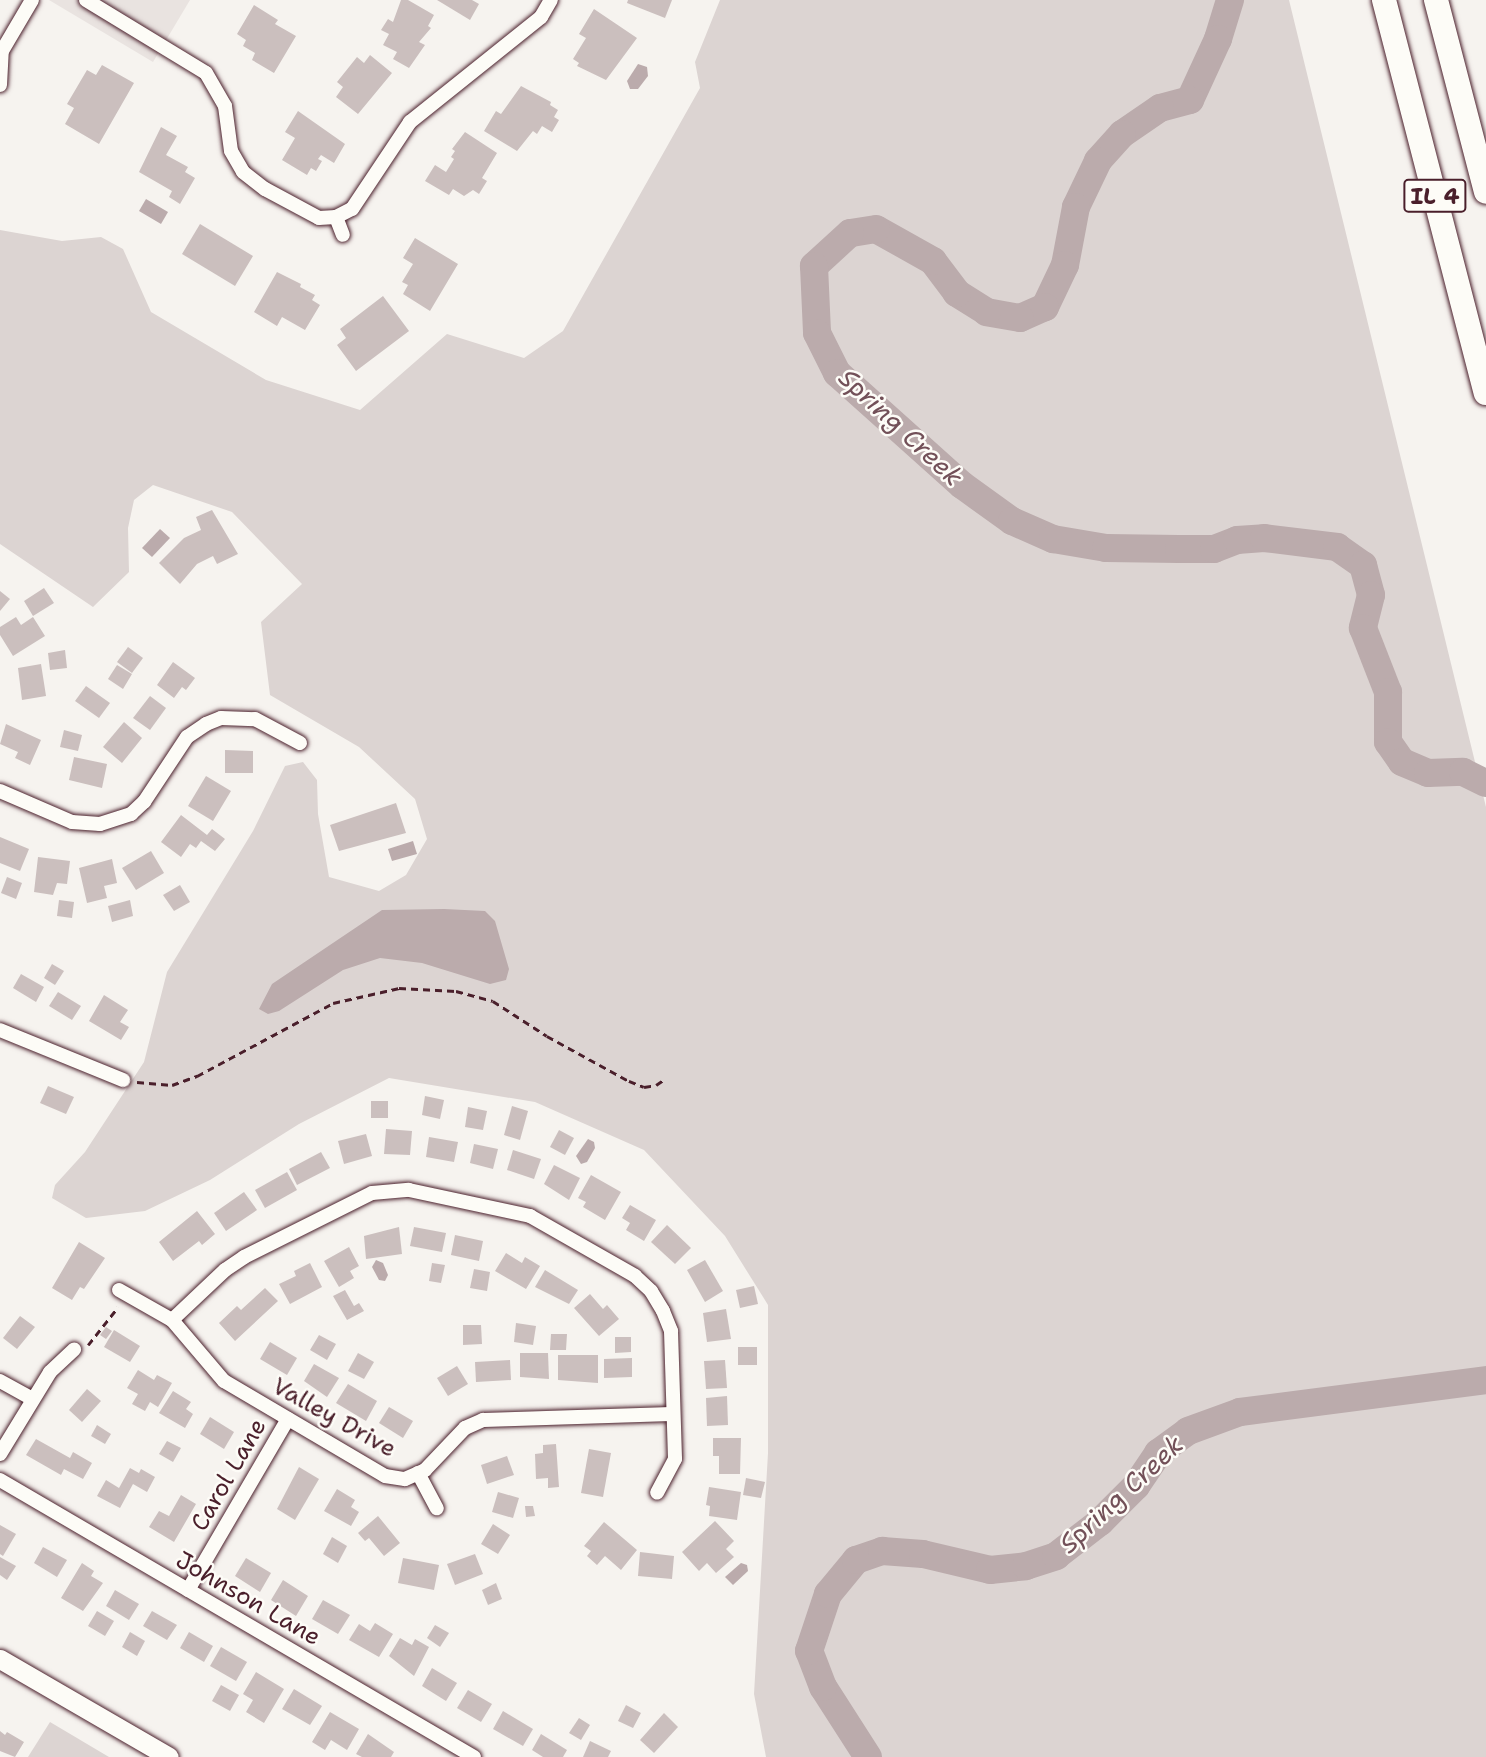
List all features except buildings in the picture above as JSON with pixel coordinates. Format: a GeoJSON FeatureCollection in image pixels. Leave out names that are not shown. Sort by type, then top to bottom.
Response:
{"type":"FeatureCollection","features":[{"type":"Feature","properties":{"kind":"highway","name":"IL 4"},"geometry":{"type":"LineString","coordinates":[[1384,0],[1486,393]]}},
{"type":"Feature","properties":{"kind":"highway","name":"IL 4"},"geometry":{"type":"LineString","coordinates":[[1436,0],[1486,192]]}},
{"type":"Feature","properties":{"kind":"main road"},"geometry":{"type":"LineString","coordinates":[[0,1659],[169,1757]]}},
{"type":"Feature","properties":{"kind":"street"},"geometry":{"type":"LineString","coordinates":[[0,85],[2,51],[32,0]]}},
{"type":"Feature","properties":{"kind":"street"},"geometry":{"type":"LineString","coordinates":[[86,0],[206,73],[225,106],[228,139],[236,162],[253,181],[301,211],[319,218],[336,217],[352,209],[410,122],[541,17],[551,0]]}},
{"type":"Feature","properties":{"kind":"street"},"geometry":{"type":"LineString","coordinates":[[336,217],[343,235]]}},
{"type":"Feature","properties":{"kind":"street"},"geometry":{"type":"LineString","coordinates":[[0,791],[72,822],[100,824],[131,814],[144,802],[187,737],[213,721],[239,716],[255,719],[300,743]]}},
{"type":"Feature","properties":{"kind":"street"},"geometry":{"type":"LineString","coordinates":[[0,1030],[123,1080]]}},
{"type":"Feature","properties":{"kind":"street"},"geometry":{"type":"LineString","coordinates":[[172,1320],[225,1270],[244,1257],[372,1193],[409,1190],[530,1216],[635,1276],[651,1291],[671,1331],[675,1459],[657,1493]]}},
{"type":"Feature","properties":{"kind":"street","name":"Valley Drive"},"geometry":{"type":"LineString","coordinates":[[119,1290],[172,1320],[224,1381],[385,1476],[405,1479],[425,1471],[465,1428],[483,1420],[672,1414]]}},
{"type":"Feature","properties":{"kind":"street"},"geometry":{"type":"LineString","coordinates":[[0,1454],[50,1372],[79,1350]]}},
{"type":"Feature","properties":{"kind":"street"},"geometry":{"type":"LineString","coordinates":[[0,1381],[32,1399]]}},
{"type":"Feature","properties":{"kind":"street","name":"Carol Lane"},"geometry":{"type":"LineString","coordinates":[[188,1590],[288,1419]]}},
{"type":"Feature","properties":{"kind":"street"},"geometry":{"type":"LineString","coordinates":[[418,1473],[437,1508]]}},
{"type":"Feature","properties":{"kind":"street","name":"Johnson Lane"},"geometry":{"type":"LineString","coordinates":[[0,1480],[474,1757]]}},
{"type":"Feature","properties":{"kind":"path"},"geometry":{"type":"LineString","coordinates":[[123,1080],[172,1085],[197,1076],[333,1003],[399,988],[456,991],[493,1001],[547,1036],[629,1081],[644,1087],[656,1085],[665,1079]]}},
{"type":"Feature","properties":{"kind":"path"},"geometry":{"type":"LineString","coordinates":[[79,1350],[118,1307]]}},
{"type":"Feature","properties":{"kind":"shaded area"},"geometry":{"type":"Polygon","coordinates":[[[49,0],[190,0],[153,62],[49,0]]]}},
{"type":"Feature","properties":{"kind":"shaded area"},"geometry":{"type":"Polygon","coordinates":[[[720,0],[1289,0],[1486,807],[1486,1757],[766,1757],[754,1694],[768,1453],[768,1305],[725,1236],[644,1150],[535,1102],[389,1078],[299,1124],[210,1180],[145,1211],[86,1218],[52,1198],[55,1185],[85,1152],[144,1062],[167,972],[253,831],[285,766],[303,762],[317,780],[318,814],[329,877],[379,891],[406,875],[427,839],[415,799],[359,747],[270,695],[261,622],[302,584],[232,512],[153,485],[134,500],[128,528],[129,572],[93,607],[0,544],[0,230],[62,241],[101,237],[123,249],[151,312],[266,380],[360,410],[447,334],[524,358],[563,331],[700,88],[695,62],[720,0]]]}},
{"type":"Feature","properties":{"kind":"shaded area"},"geometry":{"type":"Polygon","coordinates":[[[638,64],[647,67],[648,76],[638,89],[630,89],[627,81],[638,64]]]}},
{"type":"Feature","properties":{"kind":"shaded area"},"geometry":{"type":"Polygon","coordinates":[[[146,199],[168,212],[161,224],[139,211],[146,199]]]}},
{"type":"Feature","properties":{"kind":"shaded area"},"geometry":{"type":"Polygon","coordinates":[[[160,529],[170,538],[152,557],[142,548],[160,529]]]}},
{"type":"Feature","properties":{"kind":"shaded area"},"geometry":{"type":"Polygon","coordinates":[[[413,841],[417,854],[392,861],[388,849],[413,841]]]}},
{"type":"Feature","properties":{"kind":"shaded area"},"geometry":{"type":"Polygon","coordinates":[[[382,910],[485,911],[495,921],[509,969],[506,980],[490,984],[422,963],[380,958],[343,970],[279,1011],[268,1014],[259,1009],[272,984],[382,910]]]}},
{"type":"Feature","properties":{"kind":"shaded area"},"geometry":{"type":"Polygon","coordinates":[[[588,1139],[594,1142],[595,1148],[587,1162],[581,1164],[576,1156],[588,1139]]]}},
{"type":"Feature","properties":{"kind":"shaded area"},"geometry":{"type":"Polygon","coordinates":[[[376,1260],[383,1263],[388,1275],[385,1281],[379,1280],[372,1267],[376,1260]]]}},
{"type":"Feature","properties":{"kind":"shaded area"},"geometry":{"type":"Polygon","coordinates":[[[741,1563],[747,1565],[748,1571],[733,1585],[725,1577],[741,1563]]]}},
{"type":"Feature","properties":{"kind":"shaded area"},"geometry":{"type":"Polygon","coordinates":[[[50,1722],[109,1757],[28,1757],[50,1722]]]}},
{"type":"Feature","properties":{"kind":"waterway","name":"Spring Creek"},"geometry":{"type":"LineString","coordinates":[[1230,0],[1218,39],[1190,100],[1160,108],[1122,134],[1098,161],[1076,207],[1065,265],[1045,307],[1020,318],[987,312],[957,293],[933,261],[876,229],[850,233],[814,266],[817,333],[837,373],[962,485],[1012,521],[1053,539],[1106,548],[1214,549],[1237,540],[1264,538],[1337,547],[1363,565],[1371,595],[1363,628],[1388,692],[1388,742],[1402,762],[1428,773],[1463,772],[1486,783]]}},
{"type":"Feature","properties":{"kind":"waterway","name":"Spring Creek"},"geometry":{"type":"LineString","coordinates":[[868,1757],[823,1687],[809,1651],[828,1594],[856,1560],[882,1551],[923,1554],[990,1570],[1026,1566],[1056,1556],[1100,1522],[1136,1486],[1158,1453],[1188,1431],[1240,1412],[1486,1380]]}}]}
